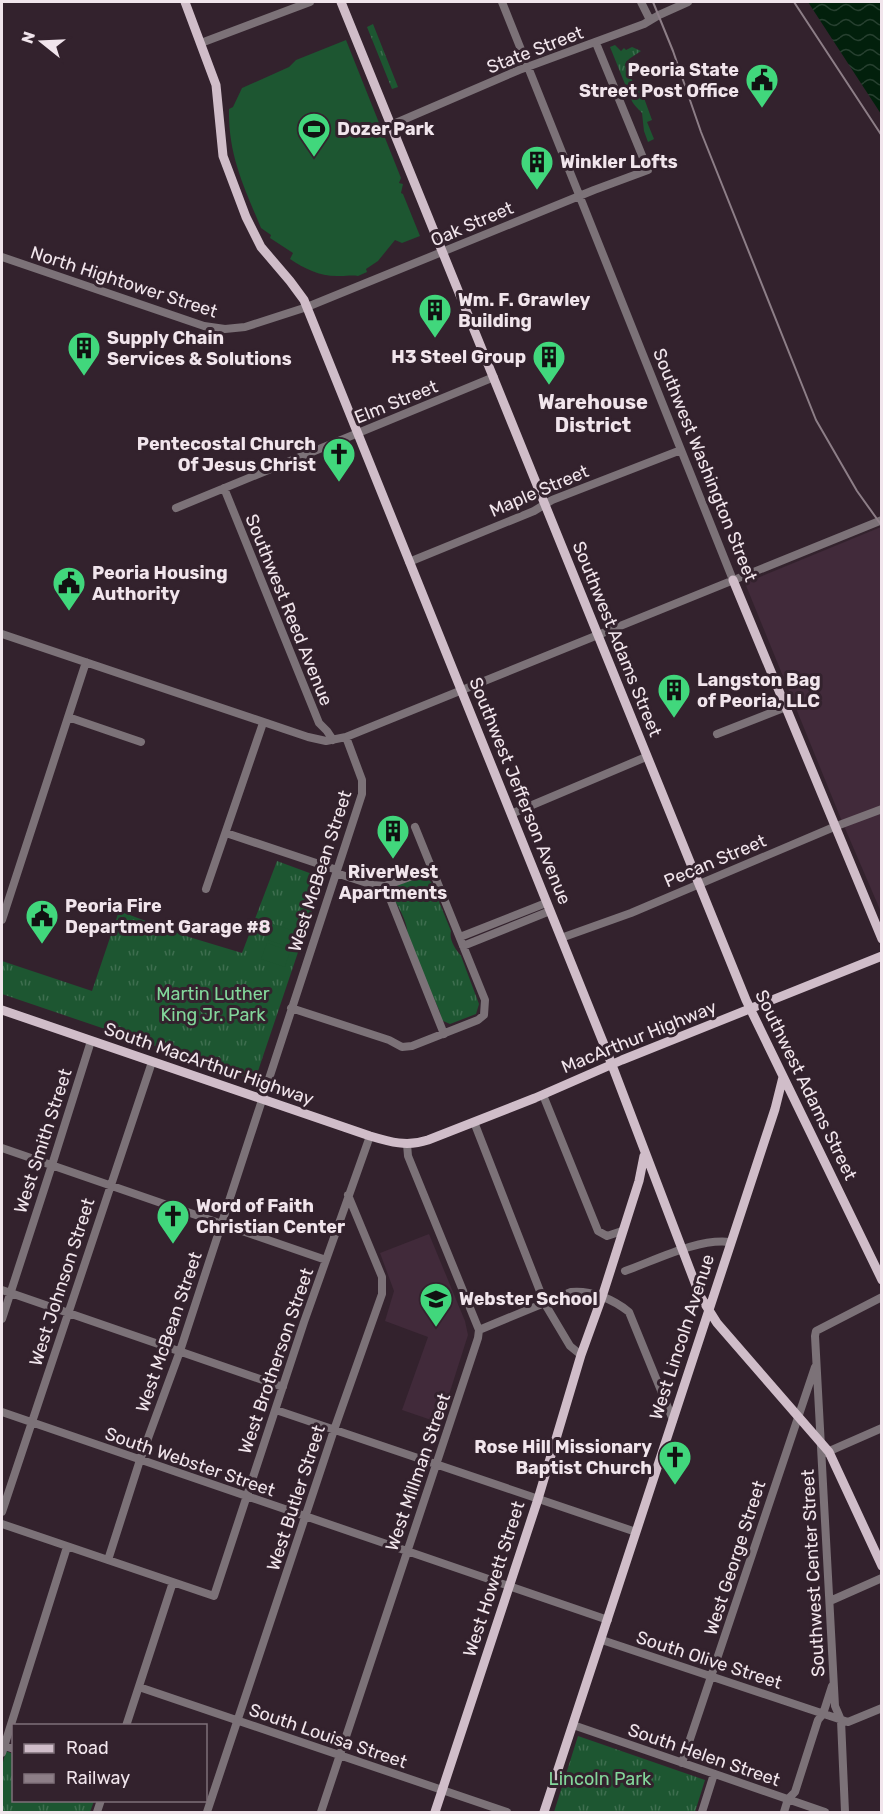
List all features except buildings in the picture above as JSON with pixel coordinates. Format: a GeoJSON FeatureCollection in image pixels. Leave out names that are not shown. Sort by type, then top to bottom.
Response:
{"type":"FeatureCollection","features":[{"type":"Feature","properties":{"kind":"main road","name":"Southwest Jefferson Avenue"},"geometry":{"type":"LineString","coordinates":[[185,2],[218,90],[220,137],[224,161],[239,202],[258,242],[299,292],[307,307],[561,938],[707,1311],[819,1439],[882,1566]]}},
{"type":"Feature","properties":{"kind":"main road","name":"Southwest Adams Street"},"geometry":{"type":"LineString","coordinates":[[341,2],[750,1009],[882,1280]]}},
{"type":"Feature","properties":{"kind":"main road","name":"Southwest Washington Street"},"geometry":{"type":"LineString","coordinates":[[733,580],[882,939]]}},
{"type":"Feature","properties":{"kind":"main road","name":"MacArthur Highway"},"geometry":{"type":"LineString","coordinates":[[407,1144],[422,1142],[543,1095],[611,1065],[882,956]]}},
{"type":"Feature","properties":{"kind":"main road","name":"South MacArthur Highway"},"geometry":{"type":"LineString","coordinates":[[2,1011],[370,1136],[407,1144]]}},
{"type":"Feature","properties":{"kind":"main road","name":"West Lincoln Avenue"},"geometry":{"type":"LineString","coordinates":[[544,1812],[775,1109],[783,1077]]}},
{"type":"Feature","properties":{"kind":"main road","name":"West Howett Street"},"geometry":{"type":"LineString","coordinates":[[435,1812],[538,1499],[581,1355],[639,1181],[645,1154]]}},
{"type":"Feature","properties":{"kind":"street"},"geometry":{"type":"LineString","coordinates":[[201,43],[310,2]]}},
{"type":"Feature","properties":{"kind":"street","name":"Southwest Washington Street"},"geometry":{"type":"LineString","coordinates":[[502,2],[733,580]]}},
{"type":"Feature","properties":{"kind":"street"},"geometry":{"type":"LineString","coordinates":[[641,2],[650,21]]}},
{"type":"Feature","properties":{"kind":"street","name":"State Street"},"geometry":{"type":"LineString","coordinates":[[391,125],[528,67],[650,21],[688,2]]}},
{"type":"Feature","properties":{"kind":"street","name":"Oak Street"},"geometry":{"type":"LineString","coordinates":[[307,307],[648,170],[596,43]]}},
{"type":"Feature","properties":{"kind":"street","name":"North Hightower Street"},"geometry":{"type":"LineString","coordinates":[[2,257],[204,327],[225,329],[245,327],[307,307]]}},
{"type":"Feature","properties":{"kind":"street","name":"Elm Street"},"geometry":{"type":"LineString","coordinates":[[176,508],[494,377]]}},
{"type":"Feature","properties":{"kind":"street","name":"Maple Street"},"geometry":{"type":"LineString","coordinates":[[409,562],[545,505],[552,500],[681,450]]}},
{"type":"Feature","properties":{"kind":"street","name":"Southwest Reed Avenue"},"geometry":{"type":"LineString","coordinates":[[224,488],[319,723],[333,740]]}},
{"type":"Feature","properties":{"kind":"street"},"geometry":{"type":"LineString","coordinates":[[2,634],[263,723],[321,741],[333,740],[346,737],[882,520]]}},
{"type":"Feature","properties":{"kind":"street"},"geometry":{"type":"LineString","coordinates":[[2,920],[86,662]]}},
{"type":"Feature","properties":{"kind":"street"},"geometry":{"type":"LineString","coordinates":[[717,734],[786,707]]}},
{"type":"Feature","properties":{"kind":"street"},"geometry":{"type":"LineString","coordinates":[[68,717],[141,742]]}},
{"type":"Feature","properties":{"kind":"street"},"geometry":{"type":"LineString","coordinates":[[206,890],[263,723]]}},
{"type":"Feature","properties":{"kind":"street","name":"West McBean Street"},"geometry":{"type":"LineString","coordinates":[[108,1560],[140,1460],[180,1351],[362,794],[362,780],[346,737]]}},
{"type":"Feature","properties":{"kind":"street"},"geometry":{"type":"LineString","coordinates":[[511,814],[646,757]]}},
{"type":"Feature","properties":{"kind":"street","name":"Pecan Street"},"geometry":{"type":"LineString","coordinates":[[561,938],[631,913],[882,809]]}},
{"type":"Feature","properties":{"kind":"street"},"geometry":{"type":"LineString","coordinates":[[291,1008],[389,1040],[402,1047],[412,1046],[444,1034],[478,1020],[484,1015],[485,1000],[415,827]]}},
{"type":"Feature","properties":{"kind":"street"},"geometry":{"type":"LineString","coordinates":[[226,833],[373,885],[385,886],[431,869]]}},
{"type":"Feature","properties":{"kind":"street"},"geometry":{"type":"LineString","coordinates":[[385,886],[444,1034]]}},
{"type":"Feature","properties":{"kind":"street"},"geometry":{"type":"LineString","coordinates":[[461,941],[548,907]]}},
{"type":"Feature","properties":{"kind":"street","name":"West Smith Street"},"geometry":{"type":"LineString","coordinates":[[2,1319],[91,1041]]}},
{"type":"Feature","properties":{"kind":"street","name":"West Johnson Street"},"geometry":{"type":"LineString","coordinates":[[2,1512],[152,1062]]}},
{"type":"Feature","properties":{"kind":"street"},"geometry":{"type":"LineString","coordinates":[[543,1095],[598,1231],[607,1236],[622,1231]]}},
{"type":"Feature","properties":{"kind":"street"},"geometry":{"type":"LineString","coordinates":[[474,1122],[545,1304],[570,1347],[581,1355]]}},
{"type":"Feature","properties":{"kind":"street","name":"West Brotherson Street"},"geometry":{"type":"LineString","coordinates":[[173,1582],[214,1596],[348,1195],[370,1136]]}},
{"type":"Feature","properties":{"kind":"street"},"geometry":{"type":"LineString","coordinates":[[407,1144],[408,1156],[479,1330],[571,1292],[583,1291],[618,1304],[629,1312],[673,1420]]}},
{"type":"Feature","properties":{"kind":"street"},"geometry":{"type":"LineString","coordinates":[[2,1148],[326,1260]]}},
{"type":"Feature","properties":{"kind":"street","name":"West Butler Street"},"geometry":{"type":"LineString","coordinates":[[207,1812],[384,1286],[348,1195]]}},
{"type":"Feature","properties":{"kind":"street"},"geometry":{"type":"LineString","coordinates":[[625,1271],[708,1242],[730,1242]]}},
{"type":"Feature","properties":{"kind":"street"},"geometry":{"type":"LineString","coordinates":[[2,1290],[283,1387]]}},
{"type":"Feature","properties":{"kind":"street"},"geometry":{"type":"LineString","coordinates":[[819,1439],[816,1331],[882,1297]]}},
{"type":"Feature","properties":{"kind":"street","name":"West Millman Street"},"geometry":{"type":"LineString","coordinates":[[321,1812],[475,1352],[479,1330]]}},
{"type":"Feature","properties":{"kind":"street","name":"West George Street"},"geometry":{"type":"LineString","coordinates":[[682,1764],[817,1363]]}},
{"type":"Feature","properties":{"kind":"street"},"geometry":{"type":"LineString","coordinates":[[276,1410],[636,1532]]}},
{"type":"Feature","properties":{"kind":"street","name":"South Webster Street"},"geometry":{"type":"LineString","coordinates":[[2,1412],[608,1620]]}},
{"type":"Feature","properties":{"kind":"street"},"geometry":{"type":"LineString","coordinates":[[825,1453],[882,1428]]}},
{"type":"Feature","properties":{"kind":"street","name":"Southwest Center Street"},"geometry":{"type":"LineString","coordinates":[[825,1453],[835,1706],[841,1720],[845,1812]]}},
{"type":"Feature","properties":{"kind":"street"},"geometry":{"type":"LineString","coordinates":[[2,1524],[173,1582],[126,1724]]}},
{"type":"Feature","properties":{"kind":"street"},"geometry":{"type":"LineString","coordinates":[[2,1748],[67,1547]]}},
{"type":"Feature","properties":{"kind":"street"},"geometry":{"type":"LineString","coordinates":[[830,1601],[882,1578]]}},
{"type":"Feature","properties":{"kind":"street","name":"South Olive Street"},"geometry":{"type":"LineString","coordinates":[[602,1640],[841,1720]]}},
{"type":"Feature","properties":{"kind":"street"},"geometry":{"type":"LineString","coordinates":[[784,1812],[788,1799],[795,1792],[834,1678]]}},
{"type":"Feature","properties":{"kind":"street","name":"South Louisa Street"},"geometry":{"type":"LineString","coordinates":[[139,1687],[507,1812]]}},
{"type":"Feature","properties":{"kind":"street"},"geometry":{"type":"LineString","coordinates":[[841,1720],[849,1722],[882,1708]]}},
{"type":"Feature","properties":{"kind":"street","name":"South Helen Street"},"geometry":{"type":"LineString","coordinates":[[573,1725],[825,1812]]}},
{"type":"Feature","properties":{"kind":"street"},"geometry":{"type":"LineString","coordinates":[[702,1812],[714,1774]]}},
{"type":"Feature","properties":{"kind":"shaded area"},"geometry":{"type":"Polygon","coordinates":[[[881,527],[881,912],[745,583],[881,527]]]}},
{"type":"Feature","properties":{"kind":"shaded area","name":"Webster School"},"geometry":{"type":"Polygon","coordinates":[[[429,1234],[465,1321],[468,1335],[440,1423],[402,1410],[428,1337],[385,1321],[394,1291],[380,1253],[429,1234]]]}},
{"type":"Feature","properties":{"kind":"green space"},"geometry":{"type":"Polygon","coordinates":[[[373,24],[398,87],[392,89],[367,27],[373,24]]]}},
{"type":"Feature","properties":{"kind":"green space","name":"Dozer Park"},"geometry":{"type":"Polygon","coordinates":[[[346,40],[401,178],[399,183],[403,184],[401,193],[420,236],[402,243],[395,240],[378,261],[366,269],[367,272],[358,276],[333,276],[313,272],[290,259],[293,253],[270,238],[271,235],[261,228],[234,156],[229,109],[233,107],[242,88],[289,67],[296,60],[346,40]]]}},
{"type":"Feature","properties":{"kind":"green space"},"geometry":{"type":"Polygon","coordinates":[[[615,45],[621,51],[632,47],[641,51],[625,64],[633,84],[630,90],[627,89],[610,47],[615,45]]]}},
{"type":"Feature","properties":{"kind":"green space"},"geometry":{"type":"Polygon","coordinates":[[[640,87],[652,120],[647,122],[654,139],[648,142],[642,113],[631,97],[640,87]]]}},
{"type":"Feature","properties":{"kind":"green space","name":"Martin Luther King Jr. Park"},"geometry":{"type":"Polygon","coordinates":[[[277,861],[323,878],[255,1080],[2,994],[2,961],[92,991],[119,911],[189,937],[242,953],[277,861]]]}},
{"type":"Feature","properties":{"kind":"green space"},"geometry":{"type":"Polygon","coordinates":[[[419,877],[426,877],[431,882],[451,931],[452,941],[461,956],[479,1004],[476,1014],[450,1024],[441,1020],[440,1012],[407,938],[405,922],[392,896],[396,886],[419,877]]]}},
{"type":"Feature","properties":{"kind":"green space"},"geometry":{"type":"Polygon","coordinates":[[[273,924],[297,932],[292,948],[268,940],[273,924]]]}},
{"type":"Feature","properties":{"kind":"green space"},"geometry":{"type":"Polygon","coordinates":[[[267,943],[290,951],[285,967],[261,959],[267,943]]]}},
{"type":"Feature","properties":{"kind":"green space","name":"Lincoln Park"},"geometry":{"type":"Polygon","coordinates":[[[578,1736],[705,1780],[695,1812],[554,1812],[578,1736]]]}},
{"type":"Feature","properties":{"kind":"green space"},"geometry":{"type":"Polygon","coordinates":[[[6,1751],[12,1754],[12,1802],[94,1802],[90,1812],[2,1812],[2,1766],[6,1751]]]}},
{"type":"Feature","properties":{"kind":"water"},"geometry":{"type":"Polygon","coordinates":[[[808,2],[881,2],[881,114],[808,2]]]}},
{"type":"Feature","properties":{"kind":"railway"},"geometry":{"type":"LineString","coordinates":[[653,2],[701,132],[816,420],[857,491],[882,526]]}},
{"type":"Feature","properties":{"kind":"railway"},"geometry":{"type":"LineString","coordinates":[[794,2],[882,136]]}},
{"type":"Feature","properties":{"kind":"place","name":"Peoria State Street Post Office"},"geometry":{"type":"Point","coordinates":[762,109]}},
{"type":"Feature","properties":{"kind":"place","name":"Dozer Park"},"geometry":{"type":"Point","coordinates":[314,158]}},
{"type":"Feature","properties":{"kind":"place","name":"Winkler Lofts"},"geometry":{"type":"Point","coordinates":[537,191]}},
{"type":"Feature","properties":{"kind":"place","name":"Wm. F. Grawley Building"},"geometry":{"type":"Point","coordinates":[435,339]}},
{"type":"Feature","properties":{"kind":"place","name":"Supply Chain Services & Solutions"},"geometry":{"type":"Point","coordinates":[84,377]}},
{"type":"Feature","properties":{"kind":"place","name":"H3 Steel Group"},"geometry":{"type":"Point","coordinates":[549,386]}},
{"type":"Feature","properties":{"kind":"place","name":"Pentecostal Church Of Jesus Christ"},"geometry":{"type":"Point","coordinates":[339,483]}},
{"type":"Feature","properties":{"kind":"place","name":"Peoria Housing Authority"},"geometry":{"type":"Point","coordinates":[69,612]}},
{"type":"Feature","properties":{"kind":"place","name":"Langston Bag of Peoria, LLC"},"geometry":{"type":"Point","coordinates":[674,719]}},
{"type":"Feature","properties":{"kind":"place","name":"RiverWest Apartments"},"geometry":{"type":"Point","coordinates":[393,860]}},
{"type":"Feature","properties":{"kind":"place","name":"Peoria Fire Department Garage #8"},"geometry":{"type":"Point","coordinates":[42,945]}},
{"type":"Feature","properties":{"kind":"place","name":"Word of Faith Christian Center"},"geometry":{"type":"Point","coordinates":[173,1245]}},
{"type":"Feature","properties":{"kind":"place","name":"Webster School"},"geometry":{"type":"Point","coordinates":[436,1328]}},
{"type":"Feature","properties":{"kind":"place","name":"Rose Hill Missionary Baptist Church"},"geometry":{"type":"Point","coordinates":[675,1486]}},
{"type":"Feature","properties":{"kind":"district","name":"Warehouse District"},"geometry":{"type":"Point","coordinates":[593,414]}}]}
